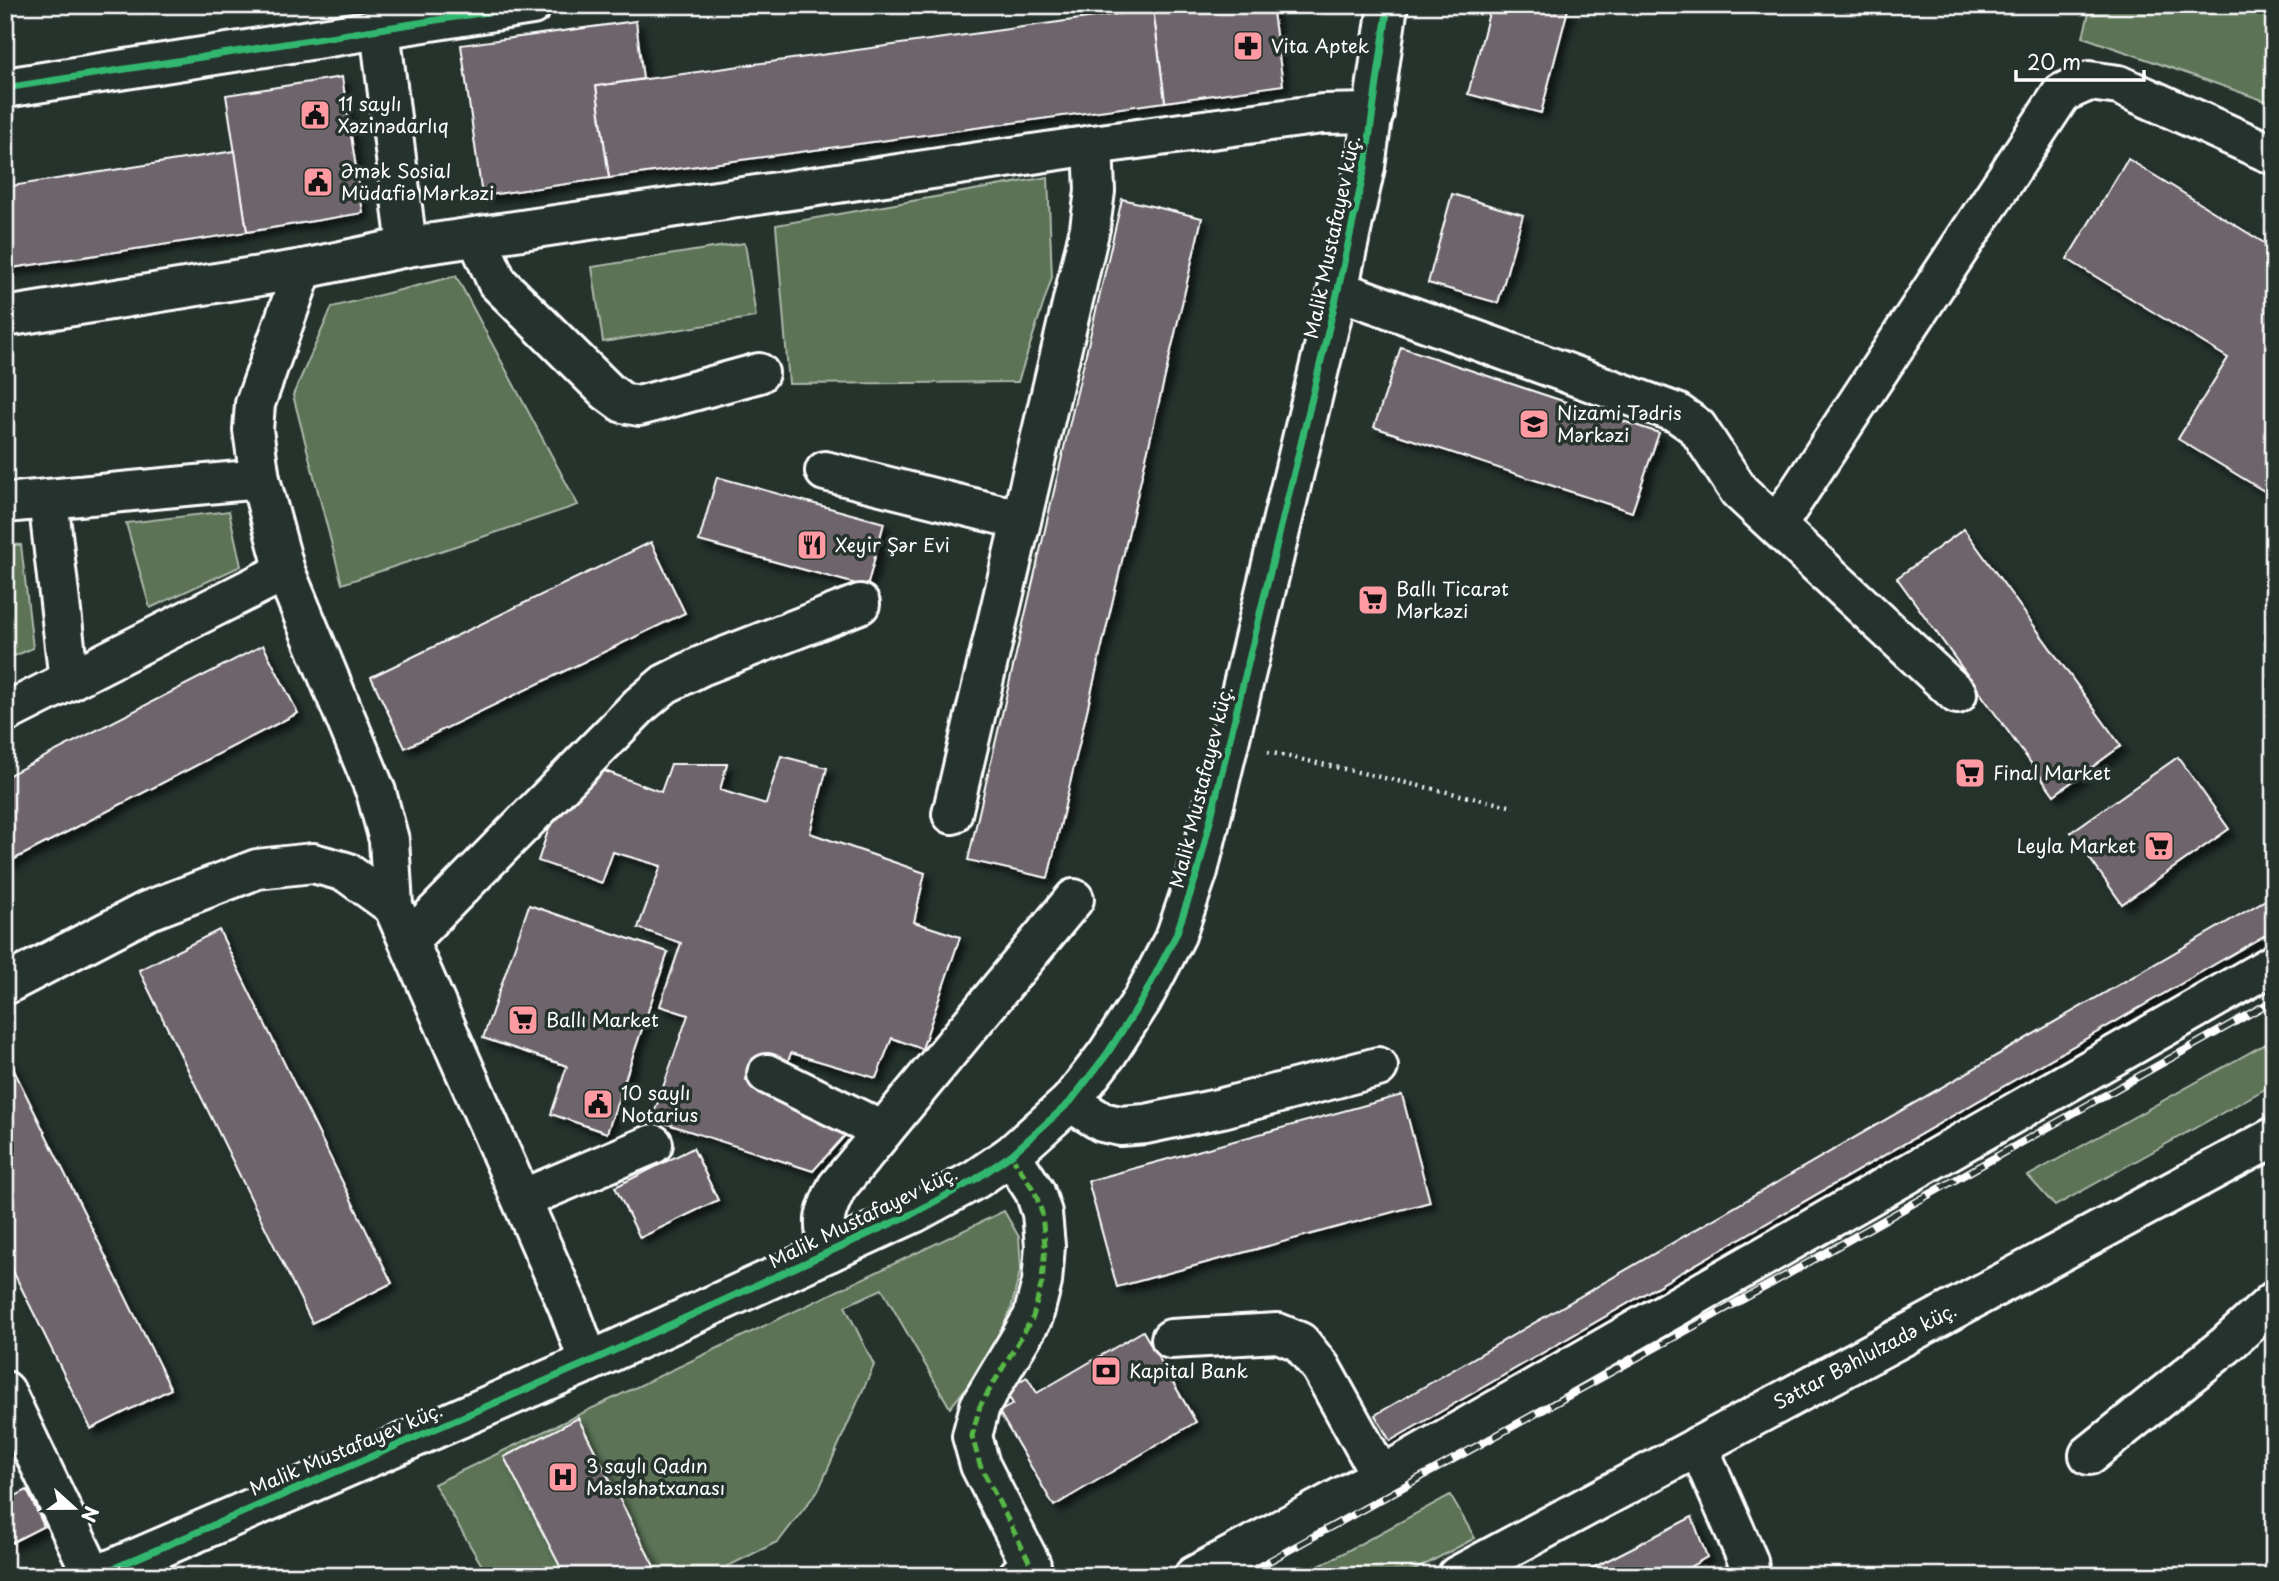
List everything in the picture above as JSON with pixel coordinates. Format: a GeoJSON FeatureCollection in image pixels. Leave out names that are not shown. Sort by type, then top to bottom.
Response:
{"type":"FeatureCollection","features":[{"type":"Feature","properties":{"kind":"street","name":"Malik Mustafayev küç."},"geometry":{"type":"LineString","coordinates":[[94,1576],[589,1362],[914,1213],[976,1179],[1011,1155],[1070,1102],[1142,1000],[1176,935],[1198,871],[1338,290],[1365,167],[1388,5]]}},
{"type":"Feature","properties":{"kind":"street"},"geometry":{"type":"LineString","coordinates":[[5,88],[520,6]]}},
{"type":"Feature","properties":{"kind":"street"},"geometry":{"type":"LineString","coordinates":[[380,29],[407,247]]}},
{"type":"Feature","properties":{"kind":"street"},"geometry":{"type":"LineString","coordinates":[[1777,525],[2062,93],[2089,81],[2119,85],[2274,155]]}},
{"type":"Feature","properties":{"kind":"street"},"geometry":{"type":"LineString","coordinates":[[5,317],[303,269],[407,247],[1093,145],[1322,114],[1374,113]]}},
{"type":"Feature","properties":{"kind":"street"},"geometry":{"type":"LineString","coordinates":[[952,814],[1090,228],[1095,191],[1093,145]]}},
{"type":"Feature","properties":{"kind":"street"},"geometry":{"type":"LineString","coordinates":[[477,237],[497,282],[608,392],[623,403],[639,406],[759,373]]}},
{"type":"Feature","properties":{"kind":"street"},"geometry":{"type":"LineString","coordinates":[[303,269],[255,404],[253,430],[260,479],[285,570],[376,792],[389,840],[401,923],[568,1306],[589,1362]]}},
{"type":"Feature","properties":{"kind":"street"},"geometry":{"type":"LineString","coordinates":[[1338,290],[1677,413],[1697,427],[1739,491],[1957,694]]}},
{"type":"Feature","properties":{"kind":"street"},"geometry":{"type":"LineString","coordinates":[[825,471],[1021,520]]}},
{"type":"Feature","properties":{"kind":"street"},"geometry":{"type":"LineString","coordinates":[[5,503],[260,479]]}},
{"type":"Feature","properties":{"kind":"street"},"geometry":{"type":"LineString","coordinates":[[48,499],[69,681]]}},
{"type":"Feature","properties":{"kind":"street"},"geometry":{"type":"LineString","coordinates":[[5,713],[285,570]]}},
{"type":"Feature","properties":{"kind":"street"},"geometry":{"type":"LineString","coordinates":[[401,923],[665,684],[701,666],[859,604]]}},
{"type":"Feature","properties":{"kind":"street"},"geometry":{"type":"LineString","coordinates":[[5,985],[147,911],[257,869],[313,863],[346,872],[401,923]]}},
{"type":"Feature","properties":{"kind":"street"},"geometry":{"type":"LineString","coordinates":[[829,1252],[823,1228],[826,1209],[837,1187],[1074,899]]}},
{"type":"Feature","properties":{"kind":"street"},"geometry":{"type":"LineString","coordinates":[[1194,1576],[1381,1476],[2274,964]]}},
{"type":"Feature","properties":{"kind":"street"},"geometry":{"type":"LineString","coordinates":[[1070,1102],[1102,1122],[1120,1126],[1146,1124],[1222,1108],[1378,1067]]}},
{"type":"Feature","properties":{"kind":"street"},"geometry":{"type":"LineString","coordinates":[[767,1074],[883,1131]]}},
{"type":"Feature","properties":{"kind":"street","name":"Səttar Bəhlulzadə küç."},"geometry":{"type":"LineString","coordinates":[[1457,1576],[2274,1137]]}},
{"type":"Feature","properties":{"kind":"street"},"geometry":{"type":"LineString","coordinates":[[522,1199],[653,1144]]}},
{"type":"Feature","properties":{"kind":"street"},"geometry":{"type":"LineString","coordinates":[[1011,1155],[1035,1192],[1042,1213],[1045,1246],[1042,1282],[1033,1317],[980,1406],[972,1436],[980,1465],[1029,1572]]}},
{"type":"Feature","properties":{"kind":"street"},"geometry":{"type":"LineString","coordinates":[[2089,1455],[2226,1345],[2274,1301]]}},
{"type":"Feature","properties":{"kind":"street"},"geometry":{"type":"LineString","coordinates":[[1171,1339],[1278,1333],[1300,1342],[1321,1368],[1381,1476]]}},
{"type":"Feature","properties":{"kind":"street"},"geometry":{"type":"LineString","coordinates":[[5,1391],[94,1576]]}},
{"type":"Feature","properties":{"kind":"street"},"geometry":{"type":"LineString","coordinates":[[1698,1446],[1748,1561],[1750,1576]]}},
{"type":"Feature","properties":{"kind":"path"},"geometry":{"type":"LineString","coordinates":[[1229,743],[1514,807]]}},
{"type":"Feature","properties":{"kind":"green space"},"geometry":{"type":"Polygon","coordinates":[[[2091,5],[2274,5],[2274,104],[2083,37],[2091,5]]]}},
{"type":"Feature","properties":{"kind":"green space"},"geometry":{"type":"Polygon","coordinates":[[[1048,177],[1052,277],[1018,382],[789,384],[776,225],[1048,177]]]}},
{"type":"Feature","properties":{"kind":"green space"},"geometry":{"type":"Polygon","coordinates":[[[745,243],[756,317],[603,342],[592,267],[745,243]]]}},
{"type":"Feature","properties":{"kind":"green space"},"geometry":{"type":"Polygon","coordinates":[[[456,276],[578,505],[342,584],[293,395],[332,307],[456,276]]]}},
{"type":"Feature","properties":{"kind":"green space"},"geometry":{"type":"Polygon","coordinates":[[[229,511],[241,566],[150,608],[126,523],[229,511]]]}},
{"type":"Feature","properties":{"kind":"green space"},"geometry":{"type":"Polygon","coordinates":[[[5,544],[21,545],[33,648],[5,660],[5,544]]]}},
{"type":"Feature","properties":{"kind":"green space"},"geometry":{"type":"Polygon","coordinates":[[[2274,1039],[2274,1084],[2055,1206],[2028,1176],[2274,1039]]]}},
{"type":"Feature","properties":{"kind":"green space"},"geometry":{"type":"Polygon","coordinates":[[[1004,1211],[1019,1237],[1021,1267],[1011,1309],[987,1362],[950,1408],[882,1289],[845,1306],[874,1365],[819,1489],[779,1541],[708,1576],[488,1576],[434,1484],[1004,1211]]]}},
{"type":"Feature","properties":{"kind":"green space"},"geometry":{"type":"Polygon","coordinates":[[[1450,1495],[1475,1538],[1404,1576],[1301,1576],[1450,1495]]]}},
{"type":"Feature","properties":{"kind":"building"},"geometry":{"type":"Polygon","coordinates":[[[1103,5],[1272,5],[1283,85],[1165,102],[1153,9],[1104,16],[1103,5]]]}},
{"type":"Feature","properties":{"kind":"building"},"geometry":{"type":"Polygon","coordinates":[[[1491,5],[1569,5],[1541,113],[1468,94],[1491,5]]]}},
{"type":"Feature","properties":{"kind":"building"},"geometry":{"type":"Polygon","coordinates":[[[1153,9],[1165,102],[609,178],[596,86],[1153,9]]]}},
{"type":"Feature","properties":{"kind":"building"},"geometry":{"type":"Polygon","coordinates":[[[636,21],[643,79],[596,86],[609,178],[482,196],[461,45],[636,21]]]}},
{"type":"Feature","properties":{"kind":"building"},"geometry":{"type":"Polygon","coordinates":[[[342,77],[363,213],[247,232],[226,95],[342,77]]]}},
{"type":"Feature","properties":{"kind":"building"},"geometry":{"type":"Polygon","coordinates":[[[235,151],[247,232],[5,269],[5,187],[235,151]]]}},
{"type":"Feature","properties":{"kind":"building"},"geometry":{"type":"Polygon","coordinates":[[[2128,159],[2274,249],[2274,280],[2267,290],[2274,294],[2274,497],[2178,439],[2228,358],[2067,259],[2128,159]]]}},
{"type":"Feature","properties":{"kind":"building"},"geometry":{"type":"Polygon","coordinates":[[[1452,194],[1523,215],[1498,303],[1428,283],[1452,194]]]}},
{"type":"Feature","properties":{"kind":"building"},"geometry":{"type":"Polygon","coordinates":[[[1122,199],[1202,218],[1048,878],[968,860],[1122,199]]]}},
{"type":"Feature","properties":{"kind":"building"},"geometry":{"type":"Polygon","coordinates":[[[1401,347],[1659,433],[1632,512],[1374,427],[1401,347]]]}},
{"type":"Feature","properties":{"kind":"building"},"geometry":{"type":"Polygon","coordinates":[[[717,477],[884,523],[867,587],[699,541],[717,477]]]}},
{"type":"Feature","properties":{"kind":"building"},"geometry":{"type":"Polygon","coordinates":[[[1964,529],[2121,746],[2054,795],[1897,578],[1964,529]]]}},
{"type":"Feature","properties":{"kind":"building"},"geometry":{"type":"Polygon","coordinates":[[[651,542],[685,613],[405,748],[371,677],[651,542]]]}},
{"type":"Feature","properties":{"kind":"building"},"geometry":{"type":"Polygon","coordinates":[[[263,645],[298,713],[5,864],[5,777],[263,645]]]}},
{"type":"Feature","properties":{"kind":"building"},"geometry":{"type":"Polygon","coordinates":[[[781,756],[827,768],[810,833],[925,873],[914,922],[960,937],[922,1049],[892,1038],[876,1078],[791,1053],[785,1070],[755,1062],[746,1080],[849,1131],[813,1171],[652,1119],[688,1015],[660,1006],[681,943],[638,928],[661,866],[613,852],[602,883],[538,861],[555,810],[602,770],[661,792],[671,764],[727,764],[720,790],[766,804],[781,756]]]}},
{"type":"Feature","properties":{"kind":"building"},"geometry":{"type":"Polygon","coordinates":[[[2178,757],[2229,829],[2122,904],[2071,832],[2178,757]]]}},
{"type":"Feature","properties":{"kind":"building"},"geometry":{"type":"Polygon","coordinates":[[[2274,895],[2274,930],[1390,1441],[1375,1415],[2274,895]]]}},
{"type":"Feature","properties":{"kind":"building"},"geometry":{"type":"Polygon","coordinates":[[[529,905],[668,952],[607,1133],[551,1114],[567,1066],[483,1038],[529,905]]]}},
{"type":"Feature","properties":{"kind":"building"},"geometry":{"type":"Polygon","coordinates":[[[219,930],[392,1283],[312,1323],[139,970],[219,930]]]}},
{"type":"Feature","properties":{"kind":"building"},"geometry":{"type":"Polygon","coordinates":[[[5,1052],[171,1389],[91,1429],[5,1255],[5,1052]]]}},
{"type":"Feature","properties":{"kind":"building"},"geometry":{"type":"Polygon","coordinates":[[[1402,1095],[1430,1202],[1117,1287],[1088,1181],[1402,1095]]]}},
{"type":"Feature","properties":{"kind":"building"},"geometry":{"type":"Polygon","coordinates":[[[693,1148],[718,1200],[640,1238],[615,1187],[693,1148]]]}},
{"type":"Feature","properties":{"kind":"building"},"geometry":{"type":"Polygon","coordinates":[[[1143,1331],[1196,1422],[1054,1506],[999,1412],[1013,1404],[1005,1390],[1027,1377],[1037,1393],[1143,1331]]]}},
{"type":"Feature","properties":{"kind":"building"},"geometry":{"type":"Polygon","coordinates":[[[578,1418],[659,1576],[565,1576],[504,1457],[578,1418]]]}},
{"type":"Feature","properties":{"kind":"building"},"geometry":{"type":"Polygon","coordinates":[[[27,1490],[44,1526],[5,1546],[5,1501],[27,1490]]]}},
{"type":"Feature","properties":{"kind":"building"},"geometry":{"type":"Polygon","coordinates":[[[1692,1517],[1707,1557],[1674,1576],[1577,1576],[1692,1517]]]}},
{"type":"Feature","properties":{"kind":"railway"},"geometry":{"type":"LineString","coordinates":[[1242,1576],[1774,1282],[2274,1000]]}},
{"type":"Feature","properties":{"kind":"marked path"},"geometry":{"type":"LineString","coordinates":[[1011,1155],[1035,1192],[1042,1213],[1045,1246],[1042,1282],[1033,1317],[980,1406],[972,1436],[980,1465],[1031,1565],[1018,1576]]}},
{"type":"Feature","properties":{"kind":"cycle path"},"geometry":{"type":"LineString","coordinates":[[5,88],[532,5]]}},
{"type":"Feature","properties":{"kind":"cycle path"},"geometry":{"type":"LineString","coordinates":[[96,1576],[589,1362],[914,1213],[976,1179],[1011,1155],[1070,1102],[1107,1054],[1142,1000],[1176,935],[1198,871],[1338,290],[1365,167],[1388,5]]}},
{"type":"Feature","properties":{"kind":"place","name":"Vita Aptek"},"geometry":{"type":"Point","coordinates":[1248,46]}},
{"type":"Feature","properties":{"kind":"place","name":"11 saylı Xəzinədarlıq"},"geometry":{"type":"Point","coordinates":[315,115]}},
{"type":"Feature","properties":{"kind":"place","name":"Əmək Sosial Müdafiə Mərkəzi"},"geometry":{"type":"Point","coordinates":[318,182]}},
{"type":"Feature","properties":{"kind":"place","name":"Nizami Tədris Mərkəzi"},"geometry":{"type":"Point","coordinates":[1534,424]}},
{"type":"Feature","properties":{"kind":"place","name":"Xeyir Şər Evi"},"geometry":{"type":"Point","coordinates":[812,545]}},
{"type":"Feature","properties":{"kind":"place","name":"Ballı Ticarət Mərkəzi"},"geometry":{"type":"Point","coordinates":[1373,600]}},
{"type":"Feature","properties":{"kind":"place","name":"Final Market"},"geometry":{"type":"Point","coordinates":[1970,773]}},
{"type":"Feature","properties":{"kind":"place","name":"Leyla Market"},"geometry":{"type":"Point","coordinates":[2159,846]}},
{"type":"Feature","properties":{"kind":"place","name":"Ballı Market"},"geometry":{"type":"Point","coordinates":[523,1020]}},
{"type":"Feature","properties":{"kind":"place","name":"10 saylı Notarius"},"geometry":{"type":"Point","coordinates":[598,1104]}},
{"type":"Feature","properties":{"kind":"place","name":"Kapital Bank"},"geometry":{"type":"Point","coordinates":[1106,1371]}},
{"type":"Feature","properties":{"kind":"place","name":"3 saylı Qadın Məsləhətxanası"},"geometry":{"type":"Point","coordinates":[563,1477]}}]}
